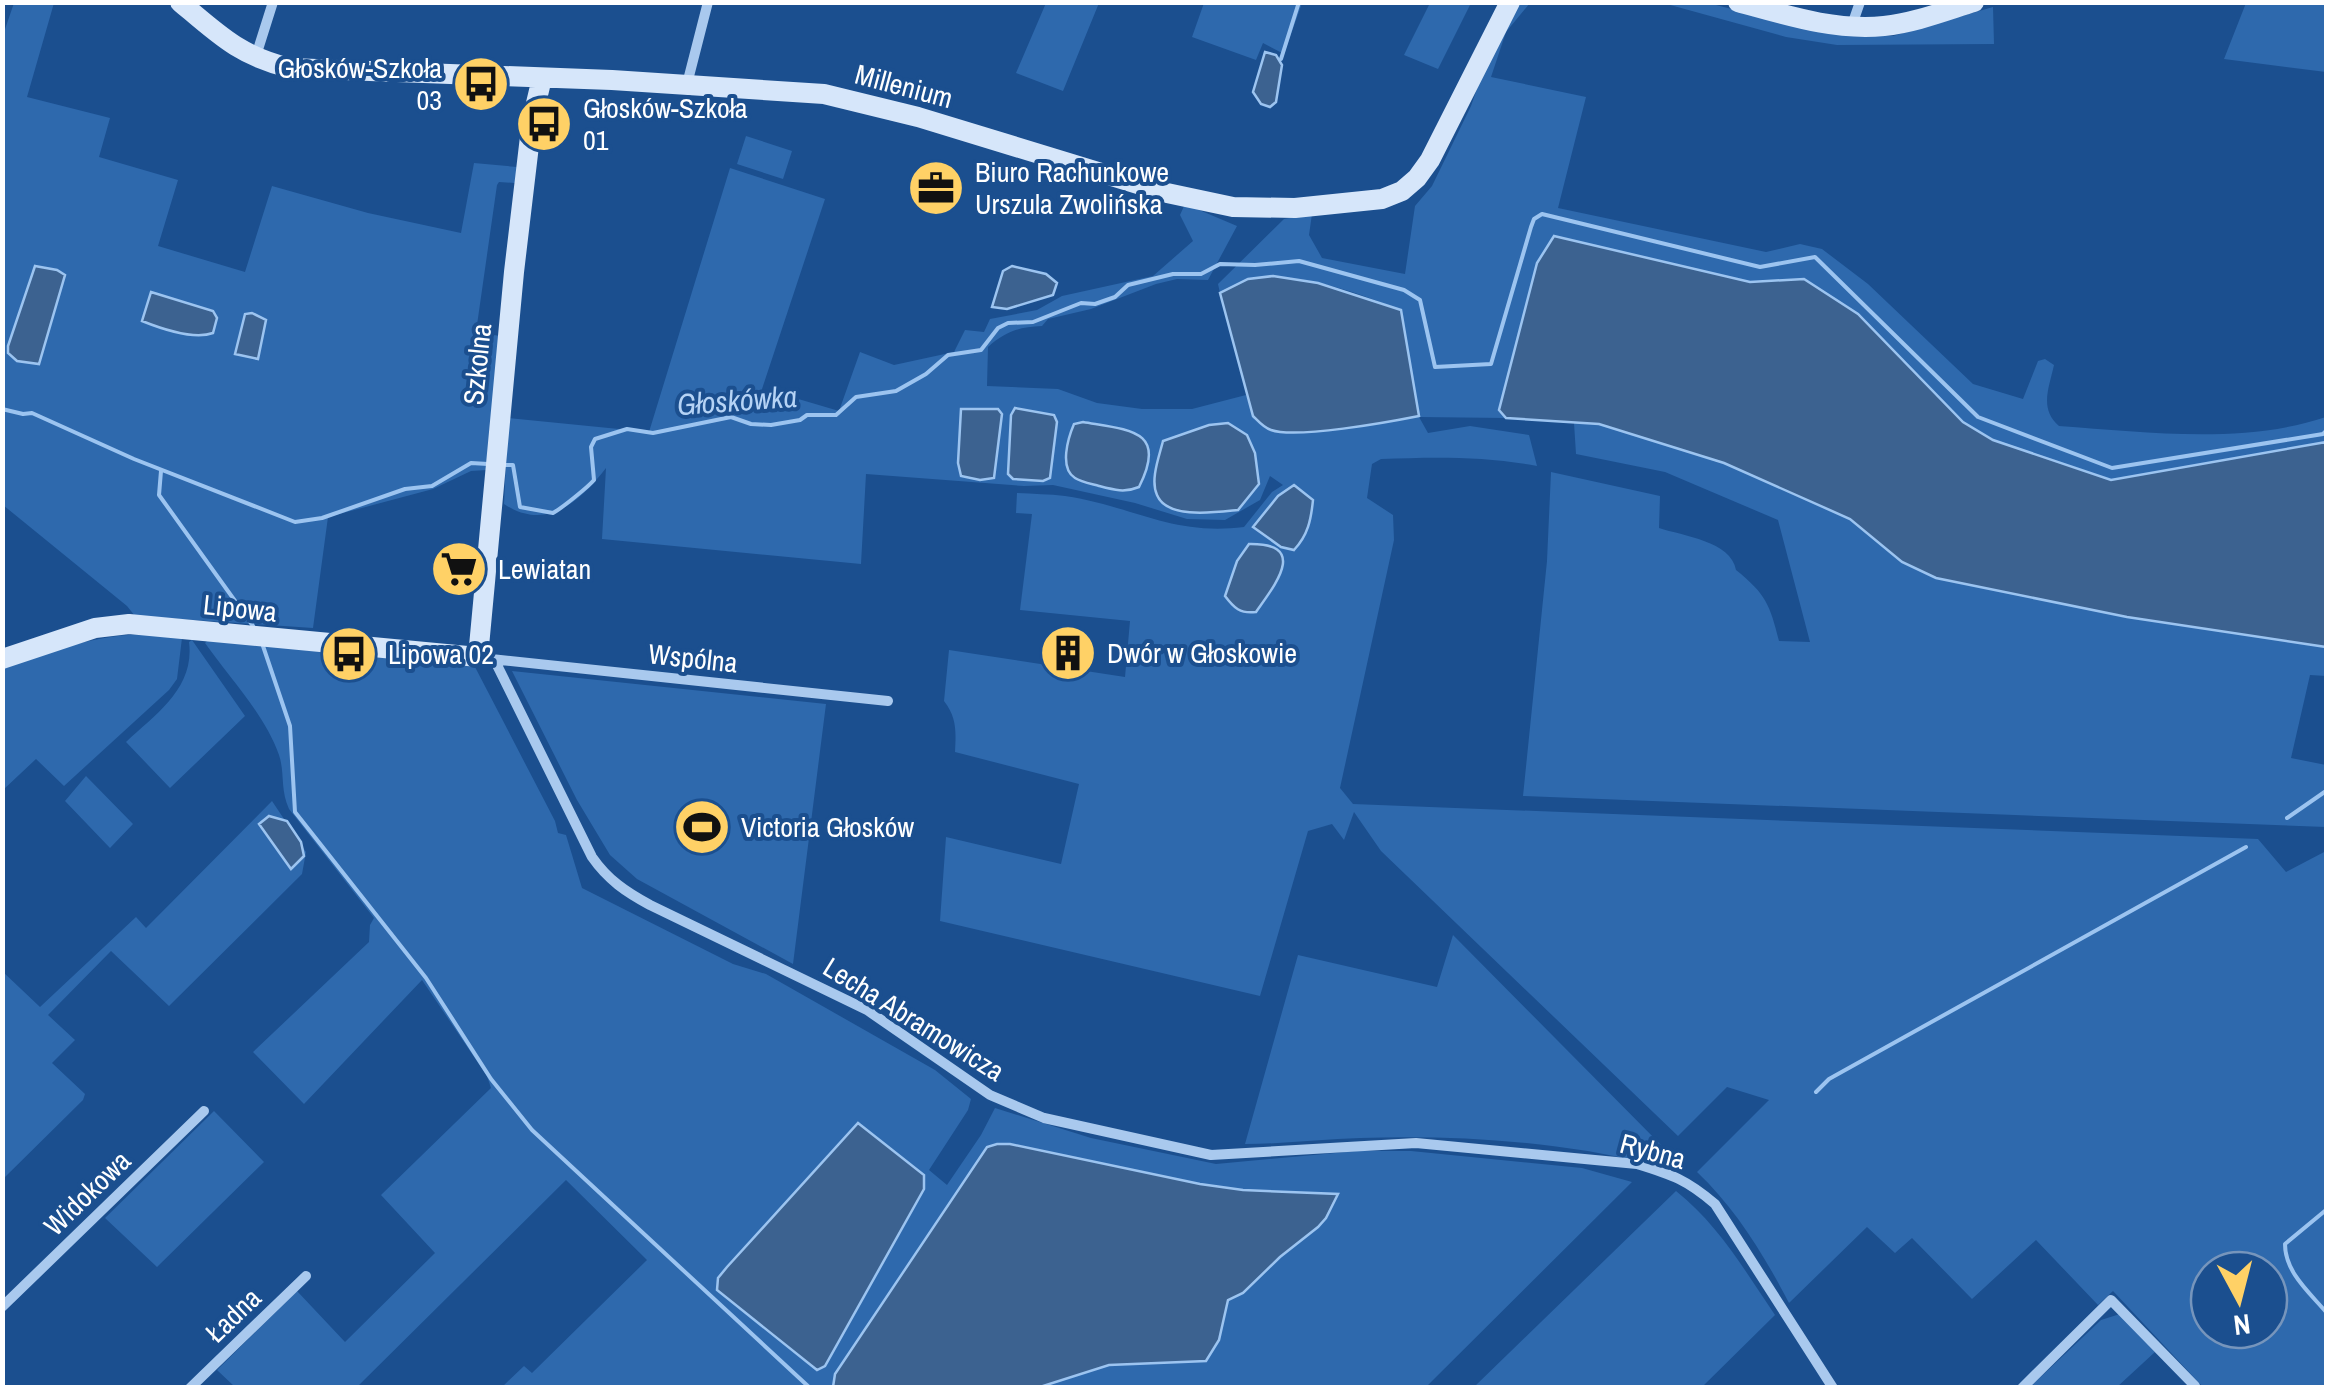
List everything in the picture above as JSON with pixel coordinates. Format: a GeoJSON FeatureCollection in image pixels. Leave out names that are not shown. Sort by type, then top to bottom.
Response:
{"type":"FeatureCollection","features":[{"type":"Feature","properties":{"kind":"street","name":"Millenium"},"geometry":{"type":"LineString","coordinates":[[180,2],[254,59],[290,68],[687,84],[857,100],[1118,180],[1218,204],[1269,208],[1359,203],[1402,190],[1426,167],[1510,2]]}},
{"type":"Feature","properties":{"kind":"street"},"geometry":{"type":"LineString","coordinates":[[254,59],[273,2]]}},
{"type":"Feature","properties":{"kind":"street"},"geometry":{"type":"LineString","coordinates":[[687,84],[708,2]]}},
{"type":"Feature","properties":{"kind":"street"},"geometry":{"type":"LineString","coordinates":[[1738,2],[1807,21],[1852,26],[1891,25],[1974,2]]}},
{"type":"Feature","properties":{"kind":"street"},"geometry":{"type":"LineString","coordinates":[[1852,26],[1860,2]]}},
{"type":"Feature","properties":{"kind":"street","name":"Szkolna"},"geometry":{"type":"LineString","coordinates":[[486,658],[492,501],[532,120],[542,78]]}},
{"type":"Feature","properties":{"kind":"street","name":"Lipowa"},"geometry":{"type":"LineString","coordinates":[[2,659],[110,625],[160,626],[486,658]]}},
{"type":"Feature","properties":{"kind":"street","name":"Wspólna"},"geometry":{"type":"LineString","coordinates":[[486,658],[888,701]]}},
{"type":"Feature","properties":{"kind":"street","name":"Lecha Abramowicza"},"geometry":{"type":"LineString","coordinates":[[486,658],[603,874],[650,905],[867,1010],[990,1095],[1044,1118],[1211,1155],[1416,1143]]}},
{"type":"Feature","properties":{"kind":"street","name":"Widokowa"},"geometry":{"type":"LineString","coordinates":[[2,1307],[204,1110]]}},
{"type":"Feature","properties":{"kind":"street","name":"Rybna"},"geometry":{"type":"LineString","coordinates":[[1416,1143],[1638,1164],[1688,1182],[1715,1204],[1740,1239],[1833,1388]]}},
{"type":"Feature","properties":{"kind":"street","name":"Ładna"},"geometry":{"type":"LineString","coordinates":[[190,1388],[306,1276]]}},
{"type":"Feature","properties":{"kind":"street"},"geometry":{"type":"LineString","coordinates":[[2022,1388],[2112,1300],[2196,1386]]}},
{"type":"Feature","properties":{"kind":"shaded area"},"geometry":{"type":"Polygon","coordinates":[[[1204,2],[1302,3],[1284,54],[1263,43],[1256,60],[1192,37],[1204,2]]]}},
{"type":"Feature","properties":{"kind":"shaded area"},"geometry":{"type":"Polygon","coordinates":[[[14,3],[54,3],[27,97],[110,118],[99,157],[178,180],[158,246],[245,272],[272,186],[368,213],[461,233],[474,163],[517,167],[515,183],[497,185],[476,332],[500,336],[487,470],[471,471],[433,489],[328,517],[313,628],[135,616],[3,505],[2,38],[14,3]],[[39,266],[32,271],[8,345],[39,363],[64,275],[39,266]]]}},
{"type":"Feature","properties":{"kind":"shaded area"},"geometry":{"type":"Polygon","coordinates":[[[1046,3],[1099,3],[1063,91],[1016,73],[1046,3]]]}},
{"type":"Feature","properties":{"kind":"shaded area"},"geometry":{"type":"Polygon","coordinates":[[[1430,3],[1471,3],[1438,69],[1404,55],[1430,3]]]}},
{"type":"Feature","properties":{"kind":"shaded area"},"geometry":{"type":"Polygon","coordinates":[[[1520,3],[1530,3],[1506,32],[1491,77],[1586,97],[1558,208],[1766,252],[1800,244],[1822,249],[1868,284],[1973,384],[2023,399],[2038,361],[2045,359],[2054,365],[2047,405],[2059,426],[2228,434],[2294,426],[2326,417],[2326,442],[2111,480],[1993,440],[1963,422],[1858,314],[1805,279],[1750,282],[1554,237],[1537,263],[1499,410],[1506,418],[1419,417],[1428,433],[1470,426],[1529,435],[1537,466],[1440,458],[1381,459],[1372,464],[1367,498],[1393,515],[1394,540],[1340,788],[1353,804],[2258,839],[2286,872],[2326,851],[2326,1387],[2203,1387],[2113,1291],[2098,1305],[2036,1240],[1972,1299],[1912,1238],[1895,1253],[1867,1227],[1789,1303],[1748,1233],[1697,1172],[1769,1100],[1727,1087],[1678,1136],[1381,851],[1354,812],[1344,840],[1332,824],[1308,831],[1260,996],[940,921],[946,837],[1061,864],[1079,784],[955,752],[955,725],[944,701],[949,650],[1125,677],[1130,621],[1020,610],[1032,514],[1016,513],[1017,493],[1059,495],[1173,524],[1218,529],[1244,527],[1272,492],[1283,485],[1270,476],[1260,500],[1225,520],[1187,519],[1053,485],[866,474],[861,564],[602,539],[606,468],[573,502],[548,514],[519,512],[504,504],[508,418],[649,432],[730,168],[825,199],[759,398],[795,398],[839,411],[860,352],[894,365],[954,352],[965,330],[984,332],[990,319],[1037,310],[1062,296],[1153,276],[1193,241],[1180,215],[1185,204],[1237,226],[1208,280],[1177,279],[1156,284],[1091,309],[1048,319],[1042,326],[1007,334],[988,347],[987,386],[1058,389],[1097,403],[1142,409],[1192,409],[1246,395],[1253,416],[1419,415],[1401,310],[1310,281],[1263,279],[1241,283],[1220,293],[1218,284],[1284,219],[1312,214],[1309,235],[1322,258],[1405,274],[1415,206],[1432,186],[1471,106],[1482,74],[1520,3]]]}},
{"type":"Feature","properties":{"kind":"shaded area"},"geometry":{"type":"Polygon","coordinates":[[[1663,3],[1708,3],[1803,27],[1893,36],[1993,7],[1994,44],[1837,45],[1786,37],[1663,3]]]}},
{"type":"Feature","properties":{"kind":"shaded area"},"geometry":{"type":"Polygon","coordinates":[[[2246,3],[2326,3],[2326,72],[2224,59],[2246,3]]]}},
{"type":"Feature","properties":{"kind":"shaded area"},"geometry":{"type":"Polygon","coordinates":[[[1265,52],[1276,55],[1282,65],[1276,102],[1270,107],[1261,104],[1253,92],[1265,52]]]}},
{"type":"Feature","properties":{"kind":"shaded area"},"geometry":{"type":"Polygon","coordinates":[[[746,136],[792,151],[783,179],[737,164],[746,136]]]}},
{"type":"Feature","properties":{"kind":"shaded area"},"geometry":{"type":"Polygon","coordinates":[[[1554,236],[1750,282],[1804,279],[1858,314],[1963,422],[1993,440],[2111,480],[2326,442],[2326,647],[2127,617],[1936,578],[1902,562],[1850,519],[1724,463],[1599,424],[1506,418],[1499,410],[1537,263],[1554,236]]]}},
{"type":"Feature","properties":{"kind":"shaded area"},"geometry":{"type":"Polygon","coordinates":[[[35,266],[65,275],[39,364],[17,361],[8,353],[35,266]]]}},
{"type":"Feature","properties":{"kind":"shaded area"},"geometry":{"type":"Polygon","coordinates":[[[1012,266],[1046,274],[1057,283],[1053,295],[1007,309],[992,307],[1003,271],[1012,266]]]}},
{"type":"Feature","properties":{"kind":"shaded area"},"geometry":{"type":"Polygon","coordinates":[[[1273,276],[1318,283],[1401,310],[1419,416],[1300,432],[1271,430],[1259,422],[1253,416],[1220,293],[1248,279],[1273,276]]]}},
{"type":"Feature","properties":{"kind":"shaded area"},"geometry":{"type":"Polygon","coordinates":[[[151,292],[213,311],[217,318],[213,333],[187,334],[142,321],[151,292]]]}},
{"type":"Feature","properties":{"kind":"shaded area"},"geometry":{"type":"Polygon","coordinates":[[[245,314],[266,320],[258,359],[235,354],[245,314]]]}},
{"type":"Feature","properties":{"kind":"shaded area"},"geometry":{"type":"Polygon","coordinates":[[[1015,408],[1054,415],[1057,422],[1050,478],[1013,479],[1008,474],[1011,415],[1015,408]]]}},
{"type":"Feature","properties":{"kind":"shaded area"},"geometry":{"type":"Polygon","coordinates":[[[961,409],[998,409],[1002,414],[994,478],[961,476],[961,409]]]}},
{"type":"Feature","properties":{"kind":"shaded area"},"geometry":{"type":"Polygon","coordinates":[[[1083,422],[1140,436],[1149,454],[1139,487],[1110,489],[1080,481],[1070,473],[1066,460],[1069,437],[1074,424],[1083,422]]]}},
{"type":"Feature","properties":{"kind":"shaded area"},"geometry":{"type":"Polygon","coordinates":[[[1228,423],[1247,435],[1255,453],[1259,484],[1238,510],[1194,513],[1163,503],[1154,482],[1163,441],[1209,425],[1228,423]]]}},
{"type":"Feature","properties":{"kind":"shaded area"},"geometry":{"type":"Polygon","coordinates":[[[1574,423],[1599,424],[1724,463],[1850,519],[1902,562],[2326,647],[2326,676],[2310,675],[2291,758],[2326,765],[2326,827],[1523,796],[1547,561],[1551,472],[1660,496],[1659,528],[1705,541],[1725,552],[1765,601],[1779,641],[1810,642],[1778,520],[1665,472],[1576,454],[1574,423]]]}},
{"type":"Feature","properties":{"kind":"shaded area"},"geometry":{"type":"Polygon","coordinates":[[[1294,485],[1313,500],[1308,527],[1294,550],[1281,547],[1253,527],[1278,496],[1294,485]]]}},
{"type":"Feature","properties":{"kind":"shaded area"},"geometry":{"type":"Polygon","coordinates":[[[1249,544],[1268,546],[1283,558],[1278,579],[1256,612],[1238,609],[1225,596],[1237,561],[1249,544]]]}},
{"type":"Feature","properties":{"kind":"shaded area"},"geometry":{"type":"Polygon","coordinates":[[[151,634],[182,638],[177,679],[169,690],[64,786],[36,759],[3,790],[3,667],[94,640],[151,634]]]}},
{"type":"Feature","properties":{"kind":"shaded area"},"geometry":{"type":"Polygon","coordinates":[[[192,640],[245,716],[170,788],[126,742],[180,686],[192,640]]]}},
{"type":"Feature","properties":{"kind":"shaded area"},"geometry":{"type":"Polygon","coordinates":[[[208,640],[475,667],[558,833],[566,835],[582,888],[733,964],[766,974],[935,1070],[971,1099],[968,1110],[929,1170],[947,1185],[995,1108],[1091,1138],[1216,1164],[1357,1151],[1411,1151],[1582,1168],[1632,1182],[1426,1387],[1040,1387],[1109,1365],[1206,1361],[1219,1340],[1227,1300],[1243,1293],[1318,1227],[1327,1218],[1337,1195],[1200,1184],[1010,1144],[987,1147],[835,1374],[833,1387],[502,1387],[524,1366],[532,1373],[647,1260],[566,1180],[357,1387],[235,1387],[217,1370],[297,1291],[345,1342],[435,1253],[381,1195],[491,1088],[487,1076],[422,980],[304,1104],[253,1052],[369,942],[374,918],[289,809],[273,740],[205,643],[208,640]],[[859,1123],[718,1278],[718,1290],[817,1370],[825,1366],[924,1189],[924,1175],[859,1123]]]}},
{"type":"Feature","properties":{"kind":"shaded area","name":"Victoria Głosków"},"geometry":{"type":"Polygon","coordinates":[[[512,671],[826,704],[793,964],[637,879],[610,855],[577,800],[512,671]]]}},
{"type":"Feature","properties":{"kind":"shaded area"},"geometry":{"type":"Polygon","coordinates":[[[86,776],[133,824],[110,848],[65,801],[86,776]]]}},
{"type":"Feature","properties":{"kind":"shaded area"},"geometry":{"type":"Polygon","coordinates":[[[272,801],[306,852],[302,874],[169,1006],[111,951],[48,1015],[75,1040],[52,1063],[85,1094],[3,1179],[2,971],[40,1007],[136,917],[146,928],[272,801]]]}},
{"type":"Feature","properties":{"kind":"shaded area"},"geometry":{"type":"Polygon","coordinates":[[[269,816],[287,821],[301,842],[304,856],[291,869],[259,824],[269,816]]]}},
{"type":"Feature","properties":{"kind":"shaded area"},"geometry":{"type":"Polygon","coordinates":[[[1453,935],[1665,1149],[1650,1164],[1543,1145],[1469,1139],[1360,1138],[1245,1144],[1298,955],[1437,987],[1453,935]]]}},
{"type":"Feature","properties":{"kind":"shaded area"},"geometry":{"type":"Polygon","coordinates":[[[214,1111],[264,1162],[157,1267],[105,1218],[214,1111]]]}},
{"type":"Feature","properties":{"kind":"shaded area"},"geometry":{"type":"Polygon","coordinates":[[[858,1123],[924,1175],[924,1189],[825,1366],[817,1370],[717,1290],[718,1278],[858,1123]]]}},
{"type":"Feature","properties":{"kind":"shaded area"},"geometry":{"type":"Polygon","coordinates":[[[997,1144],[1200,1184],[1338,1194],[1318,1227],[1243,1293],[1228,1300],[1219,1340],[1206,1361],[1109,1365],[1040,1387],[833,1387],[835,1374],[987,1147],[997,1144]]]}},
{"type":"Feature","properties":{"kind":"shaded area"},"geometry":{"type":"Polygon","coordinates":[[[1676,1191],[1718,1233],[1775,1315],[1702,1387],[1474,1387],[1676,1191]]]}},
{"type":"Feature","properties":{"kind":"shaded area"},"geometry":{"type":"Polygon","coordinates":[[[2120,1314],[2155,1352],[2117,1387],[2029,1388],[2101,1320],[2120,1314]]]}},
{"type":"Feature","properties":{"kind":"waterway"},"geometry":{"type":"LineString","coordinates":[[1281,59],[1299,2]]}},
{"type":"Feature","properties":{"kind":"waterway","name":"Głoskówka"},"geometry":{"type":"LineString","coordinates":[[503,465],[513,465],[520,507],[553,513],[594,480],[591,447],[595,439],[627,429],[653,433],[731,417],[771,425],[807,415],[836,415],[856,397],[896,391],[926,374],[948,355],[981,350],[998,328],[1008,323],[1033,322],[1081,303],[1095,304],[1115,297],[1128,285],[1173,274],[1201,274],[1220,264],[1299,261],[1404,290],[1420,300],[1435,367],[1491,364],[1531,227],[1542,214],[1760,267],[1815,257],[1978,417],[2112,468],[2326,431]]}},
{"type":"Feature","properties":{"kind":"waterway","name":"Głoskówka"},"geometry":{"type":"LineString","coordinates":[[2,409],[32,413],[134,459],[295,522],[322,518],[405,489],[432,486],[471,463],[488,464]]}},
{"type":"Feature","properties":{"kind":"waterway"},"geometry":{"type":"LineString","coordinates":[[161,471],[159,495],[253,626]]}},
{"type":"Feature","properties":{"kind":"waterway"},"geometry":{"type":"LineString","coordinates":[[262,643],[290,726],[295,812],[426,978],[491,1079],[532,1130],[810,1388]]}},
{"type":"Feature","properties":{"kind":"waterway"},"geometry":{"type":"LineString","coordinates":[[2287,818],[2326,791]]}},
{"type":"Feature","properties":{"kind":"waterway"},"geometry":{"type":"LineString","coordinates":[[1816,1092],[1829,1079],[2246,847]]}},
{"type":"Feature","properties":{"kind":"waterway"},"geometry":{"type":"LineString","coordinates":[[2326,1210],[2285,1244],[2293,1273],[2326,1312]]}},
{"type":"Feature","properties":{"kind":"place","name":"Głosków-Szkoła 03"},"geometry":{"type":"Point","coordinates":[481,84]}},
{"type":"Feature","properties":{"kind":"place","name":"Głosków-Szkoła 01"},"geometry":{"type":"Point","coordinates":[544,124]}},
{"type":"Feature","properties":{"kind":"place","name":"Biuro Rachunkowe Urszula Zwolińska"},"geometry":{"type":"Point","coordinates":[936,188]}},
{"type":"Feature","properties":{"kind":"place","name":"Lewiatan"},"geometry":{"type":"Point","coordinates":[459,569]}},
{"type":"Feature","properties":{"kind":"place","name":"Dwór w Głoskowie"},"geometry":{"type":"Point","coordinates":[1068,653]}},
{"type":"Feature","properties":{"kind":"place","name":"Lipowa 02"},"geometry":{"type":"Point","coordinates":[349,654]}},
{"type":"Feature","properties":{"kind":"place","name":"Victoria Głosków"},"geometry":{"type":"Point","coordinates":[702,827]}}]}
